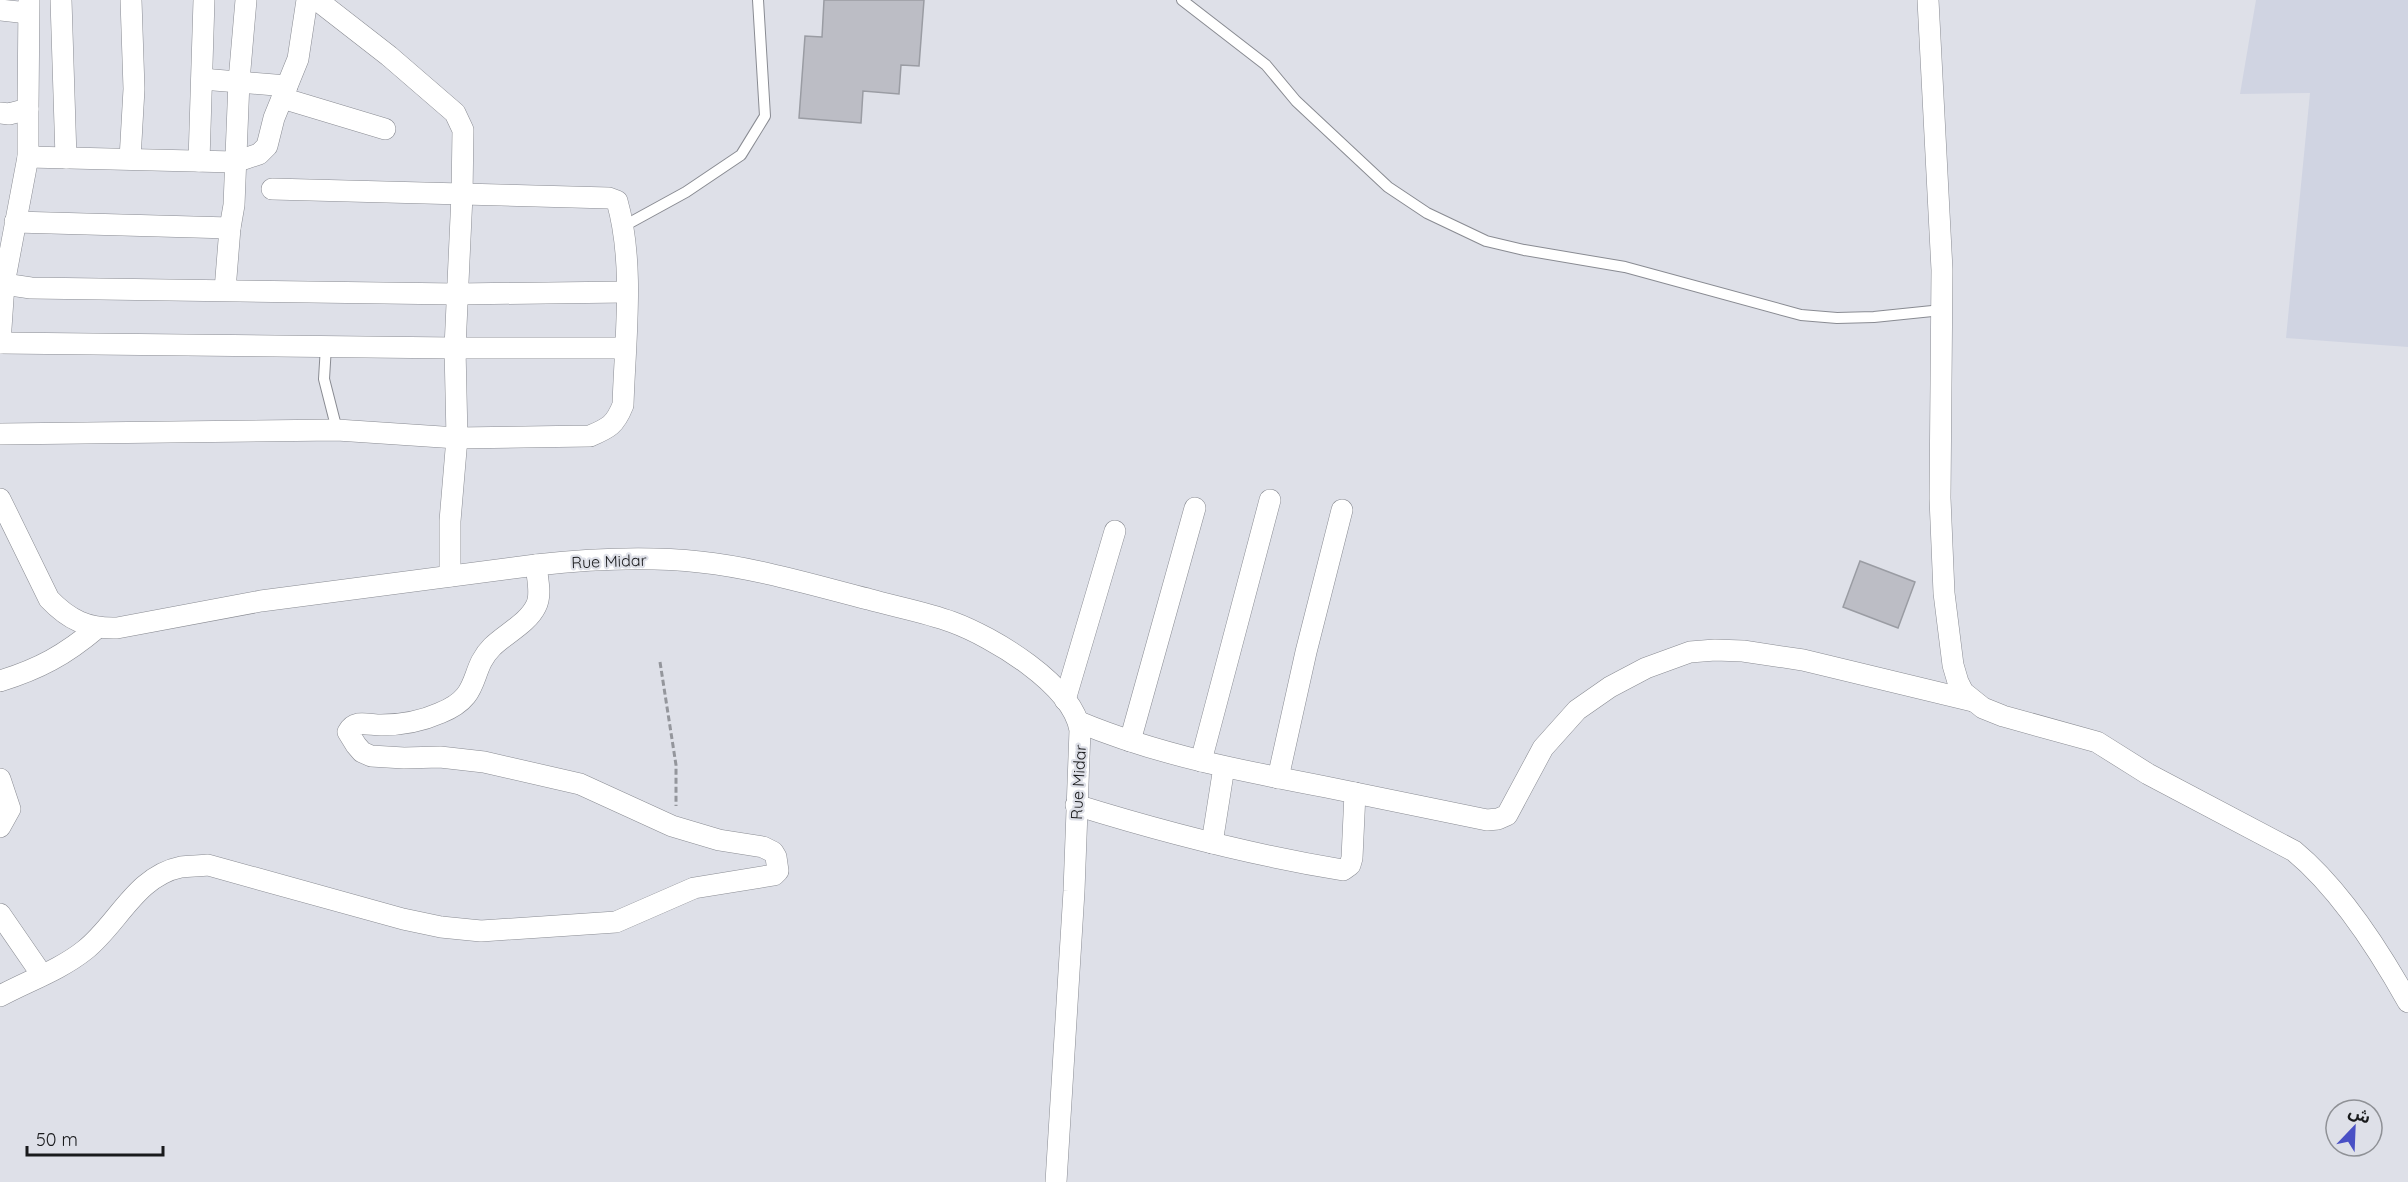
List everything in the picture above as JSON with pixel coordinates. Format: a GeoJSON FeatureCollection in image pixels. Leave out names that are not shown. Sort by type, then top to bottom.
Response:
{"type":"FeatureCollection","features":[{"type":"Feature","properties":{"kind":"street"},"geometry":{"type":"LineString","coordinates":[[61,0],[66,158]]}},
{"type":"Feature","properties":{"kind":"street"},"geometry":{"type":"LineString","coordinates":[[130,159],[134,89],[131,0]]}},
{"type":"Feature","properties":{"kind":"street"},"geometry":{"type":"LineString","coordinates":[[199,161],[204,0]]}},
{"type":"Feature","properties":{"kind":"street"},"geometry":{"type":"LineString","coordinates":[[225,290],[234,205],[239,81],[246,0]]}},
{"type":"Feature","properties":{"kind":"street"},"geometry":{"type":"LineString","coordinates":[[28,157],[235,162],[259,154],[267,146],[274,118],[298,58],[307,0]]}},
{"type":"Feature","properties":{"kind":"street"},"geometry":{"type":"LineString","coordinates":[[317,0],[389,56],[455,112],[463,130],[454,348],[457,438],[450,521],[450,576]]}},
{"type":"Feature","properties":{"kind":"street"},"geometry":{"type":"LineString","coordinates":[[1928,0],[1942,310],[1941,498],[1944,593],[1953,665],[1963,692],[1973,701]]}},
{"type":"Feature","properties":{"kind":"street"},"geometry":{"type":"LineString","coordinates":[[0,10],[28,6],[28,157],[4,284],[0,343],[624,348]]}},
{"type":"Feature","properties":{"kind":"street"},"geometry":{"type":"LineString","coordinates":[[202,79],[239,81],[285,92],[385,129]]}},
{"type":"Feature","properties":{"kind":"street"},"geometry":{"type":"LineString","coordinates":[[0,113],[9,114],[28,109]]}},
{"type":"Feature","properties":{"kind":"street"},"geometry":{"type":"LineString","coordinates":[[0,434],[337,430],[457,438],[590,435],[609,428],[618,418],[623,405],[626,292],[624,226],[617,201],[609,198],[272,189]]}},
{"type":"Feature","properties":{"kind":"street"},"geometry":{"type":"LineString","coordinates":[[15,222],[230,228]]}},
{"type":"Feature","properties":{"kind":"street"},"geometry":{"type":"LineString","coordinates":[[4,284],[31,288],[457,294],[626,292]]}},
{"type":"Feature","properties":{"kind":"street","name":"Rue Midar"},"geometry":{"type":"LineString","coordinates":[[0,499],[49,599],[62,612],[97,628],[117,628],[261,601],[450,576],[574,561],[635,559],[699,562],[755,571],[952,622],[995,642],[1018,657],[1065,700],[1079,722],[1080,757],[1076,805],[1074,891],[1056,1182]]}},
{"type":"Feature","properties":{"kind":"street"},"geometry":{"type":"LineString","coordinates":[[1201,761],[1270,500]]}},
{"type":"Feature","properties":{"kind":"street"},"geometry":{"type":"LineString","coordinates":[[1130,741],[1195,508]]}},
{"type":"Feature","properties":{"kind":"street"},"geometry":{"type":"LineString","coordinates":[[1278,778],[1306,652],[1342,510]]}},
{"type":"Feature","properties":{"kind":"street"},"geometry":{"type":"LineString","coordinates":[[1065,700],[1114,531]]}},
{"type":"Feature","properties":{"kind":"street"},"geometry":{"type":"LineString","coordinates":[[0,996],[70,961],[102,934],[135,894],[157,876],[180,867],[208,865],[403,920],[481,931],[616,922],[694,888],[774,875],[778,871],[776,857],[773,852],[763,847],[719,840],[672,826],[580,784],[484,762],[440,757],[372,756],[362,752],[350,738],[348,732],[357,724],[383,725],[419,720],[442,712],[464,698],[470,691],[483,659],[491,648],[535,608],[538,591],[536,565]]}},
{"type":"Feature","properties":{"kind":"street"},"geometry":{"type":"LineString","coordinates":[[0,681],[46,665],[73,648],[97,628]]}},
{"type":"Feature","properties":{"kind":"street"},"geometry":{"type":"LineString","coordinates":[[1079,722],[1130,741],[1224,767],[1487,820],[1507,815],[1543,748],[1577,710],[1610,687],[1646,668],[1690,652],[1715,650],[1743,651],[1803,660],[1973,701],[2003,716],[2097,742],[2148,774],[2294,851],[2317,872],[2366,935],[2408,1002]]}},
{"type":"Feature","properties":{"kind":"street"},"geometry":{"type":"LineString","coordinates":[[1212,843],[1224,767]]}},
{"type":"Feature","properties":{"kind":"street"},"geometry":{"type":"LineString","coordinates":[[0,778],[10,808],[0,827]]}},
{"type":"Feature","properties":{"kind":"street"},"geometry":{"type":"LineString","coordinates":[[1076,805],[1126,821],[1286,861],[1344,870],[1350,865],[1352,858],[1355,793]]}},
{"type":"Feature","properties":{"kind":"street"},"geometry":{"type":"LineString","coordinates":[[0,914],[42,975]]}},
{"type":"Feature","properties":{"kind":"lane"},"geometry":{"type":"LineString","coordinates":[[624,226],[686,192],[741,155],[765,116],[758,0]]}},
{"type":"Feature","properties":{"kind":"lane"},"geometry":{"type":"LineString","coordinates":[[1182,0],[1266,65],[1296,101],[1388,188],[1427,213],[1486,241],[1524,250],[1625,267],[1802,315],[1837,318],[1874,317],[1942,310]]}},
{"type":"Feature","properties":{"kind":"lane"},"geometry":{"type":"LineString","coordinates":[[326,346],[324,379],[337,430]]}},
{"type":"Feature","properties":{"kind":"path"},"geometry":{"type":"LineString","coordinates":[[660,662],[676,765],[677,790],[672,826]]}},
{"type":"Feature","properties":{"kind":"shaded area"},"geometry":{"type":"Polygon","coordinates":[[[2256,0],[2408,0],[2408,347],[2286,338],[2310,93],[2240,94],[2256,0]]]}},
{"type":"Feature","properties":{"kind":"building"},"geometry":{"type":"Polygon","coordinates":[[[824,0],[924,0],[919,66],[901,65],[899,94],[863,91],[861,123],[799,118],[805,36],[822,37],[824,0]]]}},
{"type":"Feature","properties":{"kind":"building"},"geometry":{"type":"Polygon","coordinates":[[[1860,561],[1915,582],[1898,628],[1843,607],[1860,561]]]}}]}
